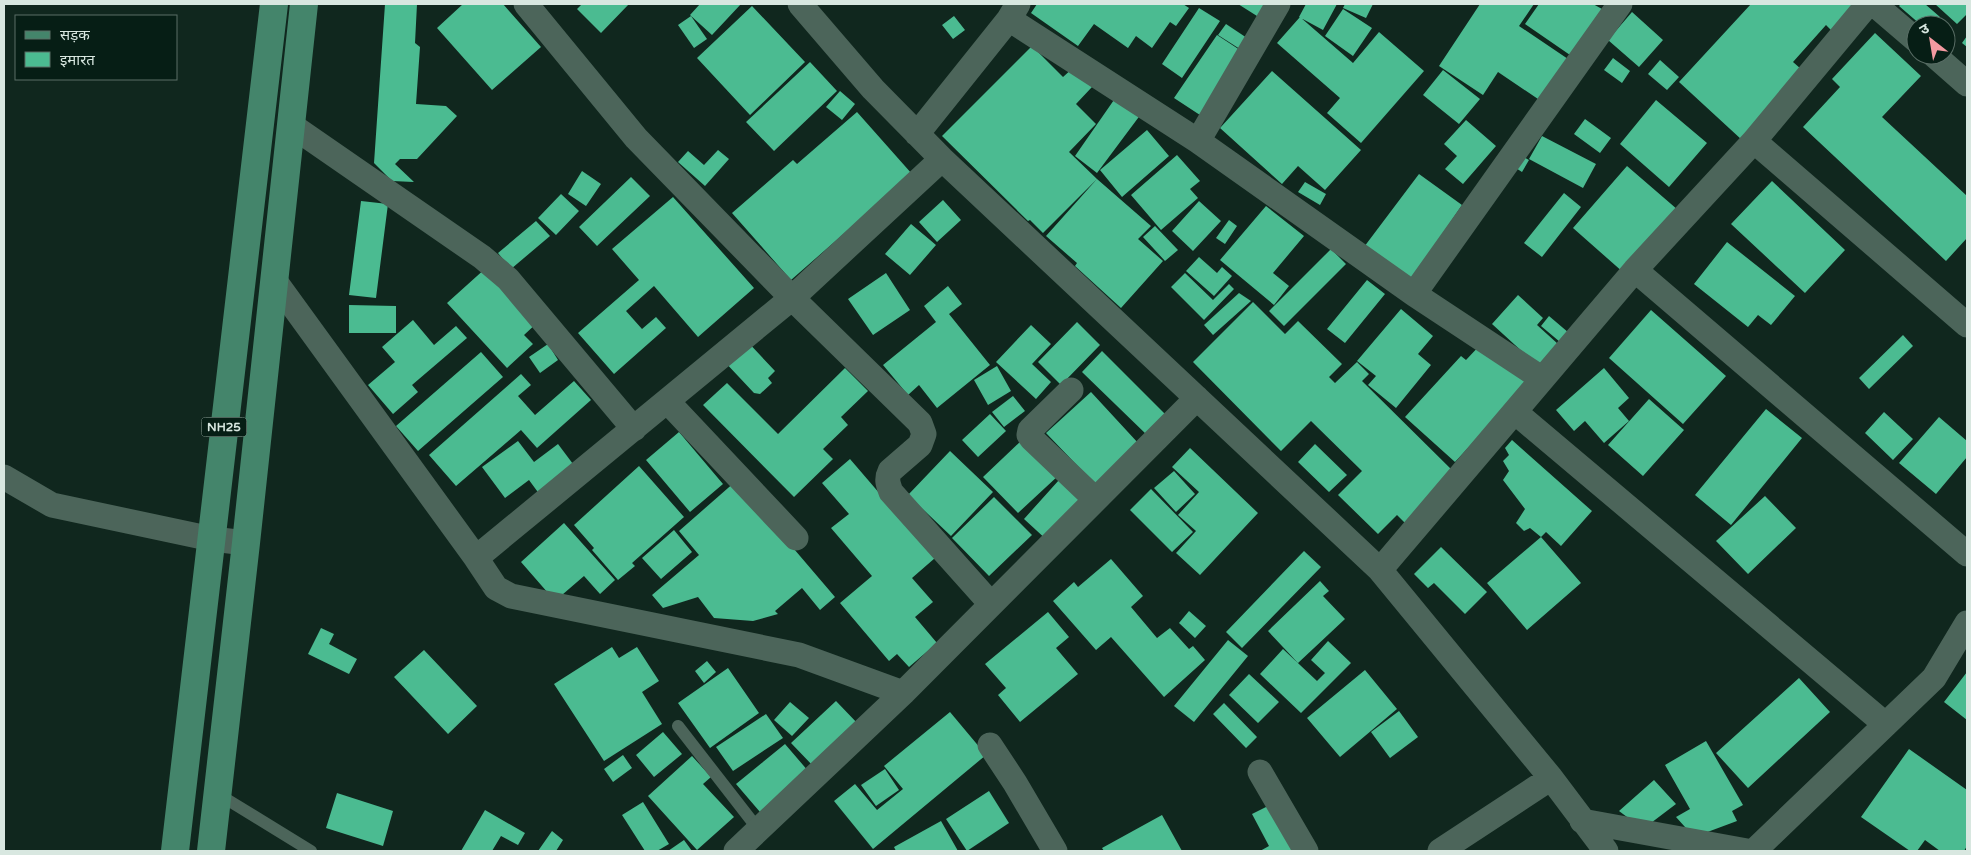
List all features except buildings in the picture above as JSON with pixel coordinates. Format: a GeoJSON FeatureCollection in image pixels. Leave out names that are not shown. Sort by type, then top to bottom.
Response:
{"type":"FeatureCollection","features":[{"type":"Feature","properties":{"kind":"main road","name":"NH25"},"geometry":{"type":"LineString","coordinates":[[175,851],[274,4]]}},
{"type":"Feature","properties":{"kind":"main road","name":"NH25"},"geometry":{"type":"LineString","coordinates":[[211,851],[304,4]]}},
{"type":"Feature","properties":{"kind":"street"},"geometry":{"type":"LineString","coordinates":[[526,4],[636,138],[792,298],[920,423],[924,434],[920,445],[890,471],[887,477],[891,492],[991,604]]}},
{"type":"Feature","properties":{"kind":"street"},"geometry":{"type":"LineString","coordinates":[[800,4],[874,89],[942,159],[1380,570],[1550,778],[1606,851]]}},
{"type":"Feature","properties":{"kind":"street"},"geometry":{"type":"LineString","coordinates":[[1198,141],[1278,4]]}},
{"type":"Feature","properties":{"kind":"street"},"geometry":{"type":"LineString","coordinates":[[1414,294],[1620,4]]}},
{"type":"Feature","properties":{"kind":"street"},"geometry":{"type":"LineString","coordinates":[[1380,570],[1635,270],[1754,141],[1868,4]]}},
{"type":"Feature","properties":{"kind":"street"},"geometry":{"type":"LineString","coordinates":[[1874,4],[1906,31]]}},
{"type":"Feature","properties":{"kind":"street"},"geometry":{"type":"LineString","coordinates":[[917,134],[1013,11],[1414,294],[1542,378]]}},
{"type":"Feature","properties":{"kind":"street"},"geometry":{"type":"LineString","coordinates":[[1945,65],[1967,84]]}},
{"type":"Feature","properties":{"kind":"street"},"geometry":{"type":"LineString","coordinates":[[292,125],[482,257],[508,280],[634,429]]}},
{"type":"Feature","properties":{"kind":"street"},"geometry":{"type":"LineString","coordinates":[[1754,141],[1967,325]]}},
{"type":"Feature","properties":{"kind":"street"},"geometry":{"type":"LineString","coordinates":[[476,558],[792,298],[942,159]]}},
{"type":"Feature","properties":{"kind":"street"},"geometry":{"type":"LineString","coordinates":[[1635,270],[1967,554]]}},
{"type":"Feature","properties":{"kind":"street"},"geometry":{"type":"LineString","coordinates":[[274,281],[496,588],[511,596],[799,655],[902,693]]}},
{"type":"Feature","properties":{"kind":"street"},"geometry":{"type":"LineString","coordinates":[[1071,390],[1030,430],[1029,435],[1032,440],[1095,499]]}},
{"type":"Feature","properties":{"kind":"street"},"geometry":{"type":"LineString","coordinates":[[736,851],[902,693],[1197,398]]}},
{"type":"Feature","properties":{"kind":"street"},"geometry":{"type":"LineString","coordinates":[[668,401],[796,538]]}},
{"type":"Feature","properties":{"kind":"street"},"geometry":{"type":"LineString","coordinates":[[1515,412],[1885,724]]}},
{"type":"Feature","properties":{"kind":"street"},"geometry":{"type":"LineString","coordinates":[[4,478],[52,505],[212,539],[246,543]]}},
{"type":"Feature","properties":{"kind":"street"},"geometry":{"type":"LineString","coordinates":[[1754,851],[1934,678],[1967,623]]}},
{"type":"Feature","properties":{"kind":"street"},"geometry":{"type":"LineString","coordinates":[[990,745],[1055,851]]}},
{"type":"Feature","properties":{"kind":"street"},"geometry":{"type":"LineString","coordinates":[[1260,772],[1306,851]]}},
{"type":"Feature","properties":{"kind":"street"},"geometry":{"type":"LineString","coordinates":[[1440,851],[1550,778]]}},
{"type":"Feature","properties":{"kind":"street"},"geometry":{"type":"LineString","coordinates":[[1582,821],[1747,851]]}},
{"type":"Feature","properties":{"kind":"lane"},"geometry":{"type":"LineString","coordinates":[[678,726],[758,829]]}},
{"type":"Feature","properties":{"kind":"lane"},"geometry":{"type":"LineString","coordinates":[[218,794],[311,851]]}}]}
